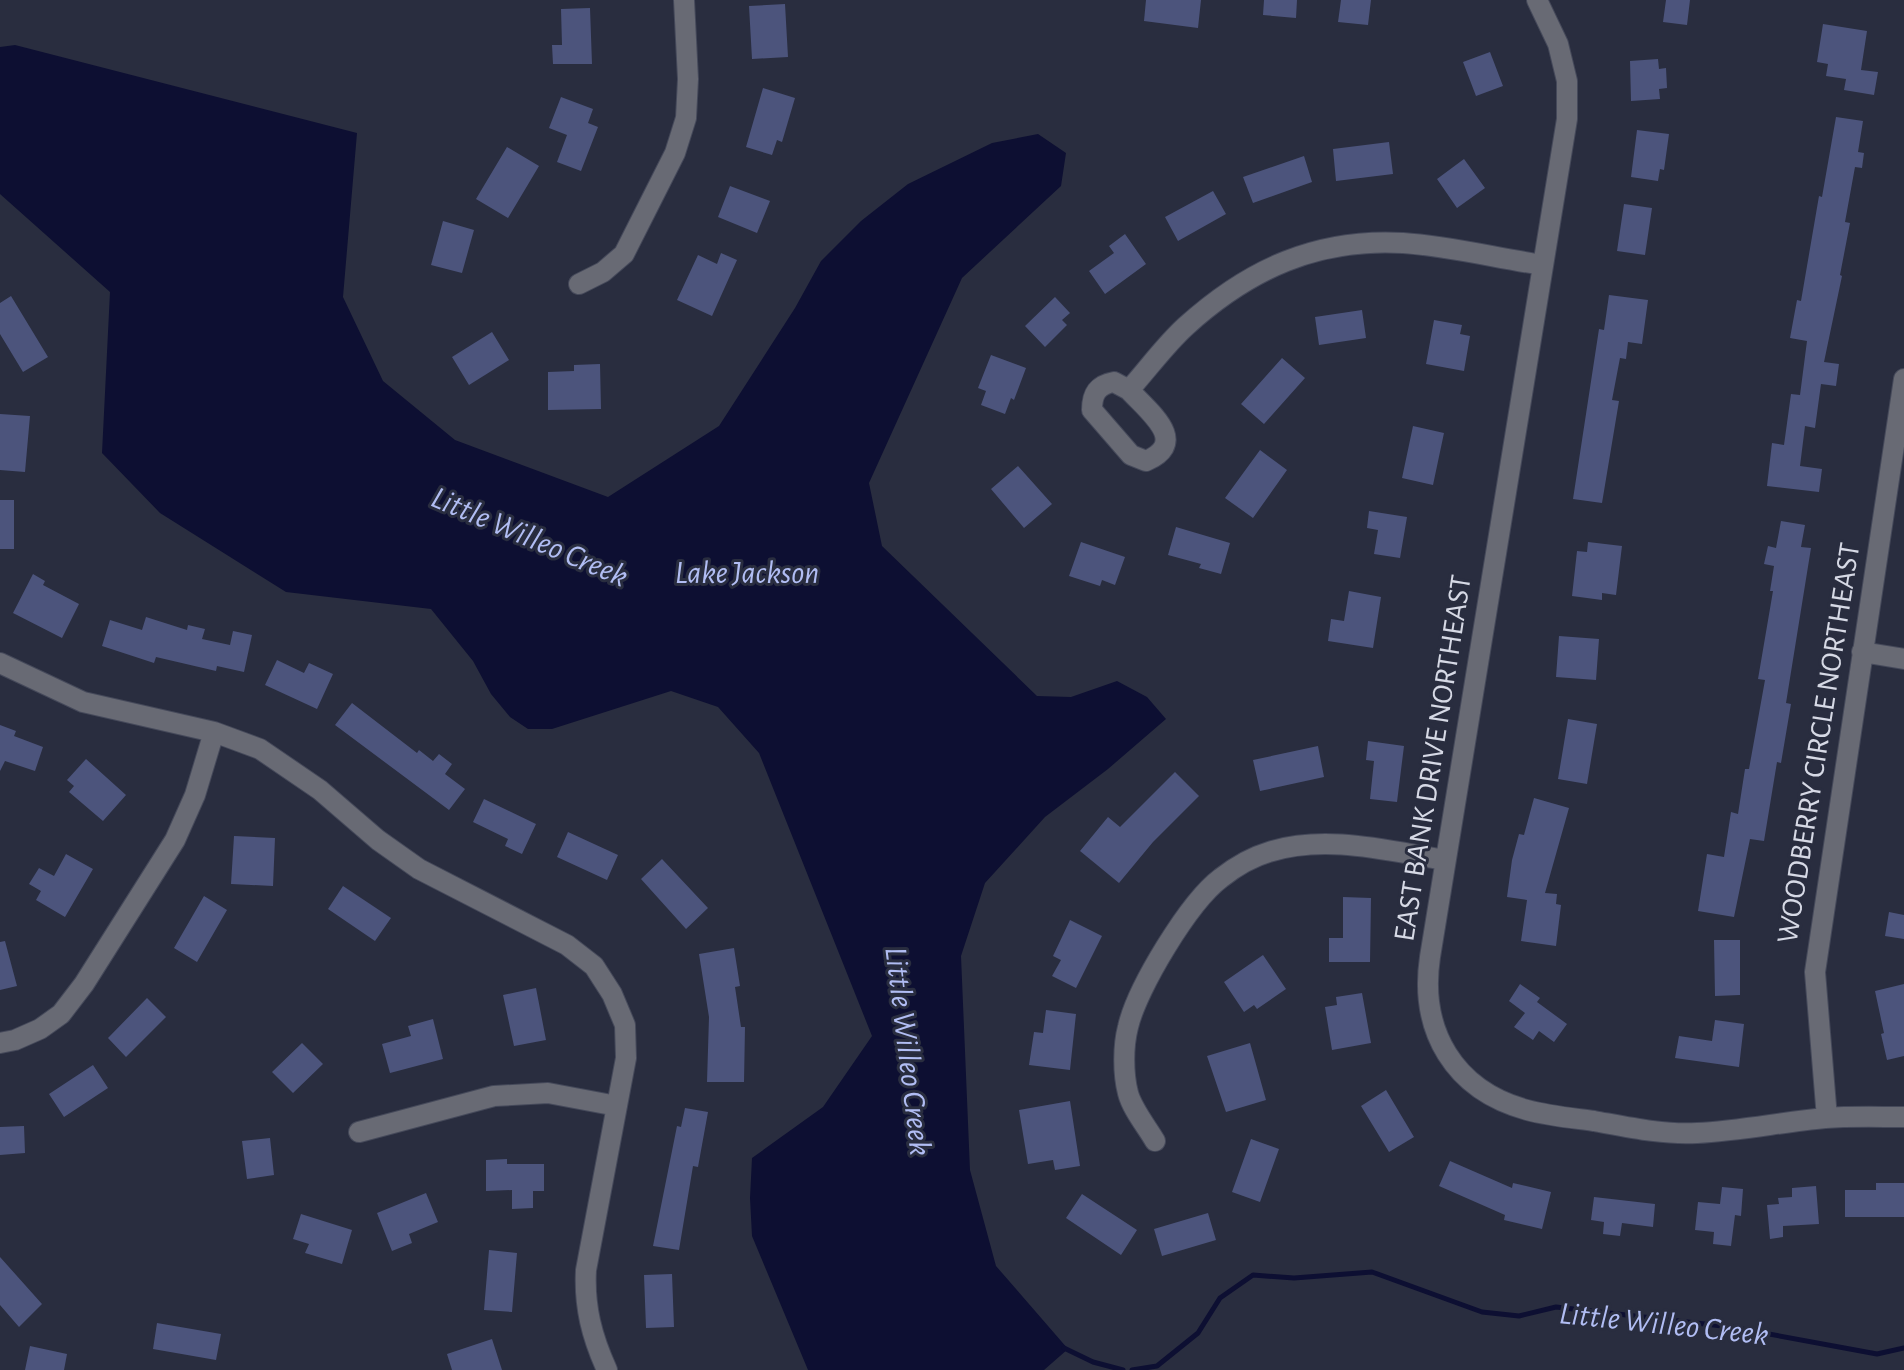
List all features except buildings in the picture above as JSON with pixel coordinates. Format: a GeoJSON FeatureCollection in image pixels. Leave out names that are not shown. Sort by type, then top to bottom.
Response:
{"type":"FeatureCollection","features":[{"type":"Feature","properties":{"kind":"street"},"geometry":{"type":"LineString","coordinates":[[579,284],[603,272],[624,254],[675,153],[686,118],[688,79],[684,0]]}},
{"type":"Feature","properties":{"kind":"street","name":"EAST BANK DRIVE NORTHEAST"},"geometry":{"type":"LineString","coordinates":[[1537,0],[1558,44],[1567,81],[1567,119],[1426,982],[1430,1019],[1443,1051],[1463,1075],[1487,1094],[1527,1110],[1630,1128],[1695,1133],[1827,1118],[1904,1117]]}},
{"type":"Feature","properties":{"kind":"street"},"geometry":{"type":"LineString","coordinates":[[1129,390],[1185,327],[1223,297],[1285,260],[1313,251],[1368,243],[1405,243],[1543,265]]}},
{"type":"Feature","properties":{"kind":"street","name":"WOODBERRY CIRCLE NORTHEAST"},"geometry":{"type":"LineString","coordinates":[[1827,1118],[1815,972],[1904,379]]}},
{"type":"Feature","properties":{"kind":"street"},"geometry":{"type":"LineString","coordinates":[[1862,652],[1904,659]]}},
{"type":"Feature","properties":{"kind":"street"},"geometry":{"type":"LineString","coordinates":[[0,663],[83,702],[214,732],[260,749],[320,790],[378,840],[419,869],[567,945],[594,966],[612,994],[625,1025],[626,1058],[586,1270],[585,1298],[590,1325],[607,1370]]}},
{"type":"Feature","properties":{"kind":"street"},"geometry":{"type":"LineString","coordinates":[[0,1043],[28,1035],[61,1014],[84,984],[175,840],[195,795],[214,732]]}},
{"type":"Feature","properties":{"kind":"street"},"geometry":{"type":"LineString","coordinates":[[1155,1141],[1128,1095],[1125,1064],[1127,1029],[1135,1004],[1175,935],[1198,901],[1220,879],[1249,860],[1269,852],[1314,844],[1348,845],[1445,860]]}},
{"type":"Feature","properties":{"kind":"street"},"geometry":{"type":"LineString","coordinates":[[359,1132],[494,1096],[548,1093],[617,1106]]}},
{"type":"Feature","properties":{"kind":"water","name":"Lake Jackson"},"geometry":{"type":"Polygon","coordinates":[[[15,45],[357,133],[343,297],[383,381],[455,440],[608,497],[719,426],[795,308],[821,261],[861,221],[908,184],[992,143],[1038,134],[1066,153],[1061,186],[962,278],[869,483],[882,546],[1037,696],[1071,697],[1117,681],[1147,697],[1166,719],[1045,817],[985,883],[961,956],[970,1170],[996,1266],[1068,1349],[1044,1370],[808,1370],[752,1236],[752,1158],[823,1107],[872,1036],[759,753],[718,707],[671,691],[552,729],[528,729],[510,717],[491,694],[473,661],[431,609],[286,592],[160,513],[102,453],[110,292],[0,194],[0,47],[15,45]]]}},
{"type":"Feature","properties":{"kind":"waterway","name":"Little Willeo Creek"},"geometry":{"type":"LineString","coordinates":[[1132,1370],[1157,1366],[1198,1333],[1220,1298],[1253,1275],[1294,1278],[1372,1272],[1482,1312],[1519,1316],[1556,1307],[1731,1327],[1877,1354],[1904,1348]]}},
{"type":"Feature","properties":{"kind":"waterway","name":"Little Willeo Creek"},"geometry":{"type":"LineString","coordinates":[[1064,1348],[1093,1362],[1123,1370]]}}]}
